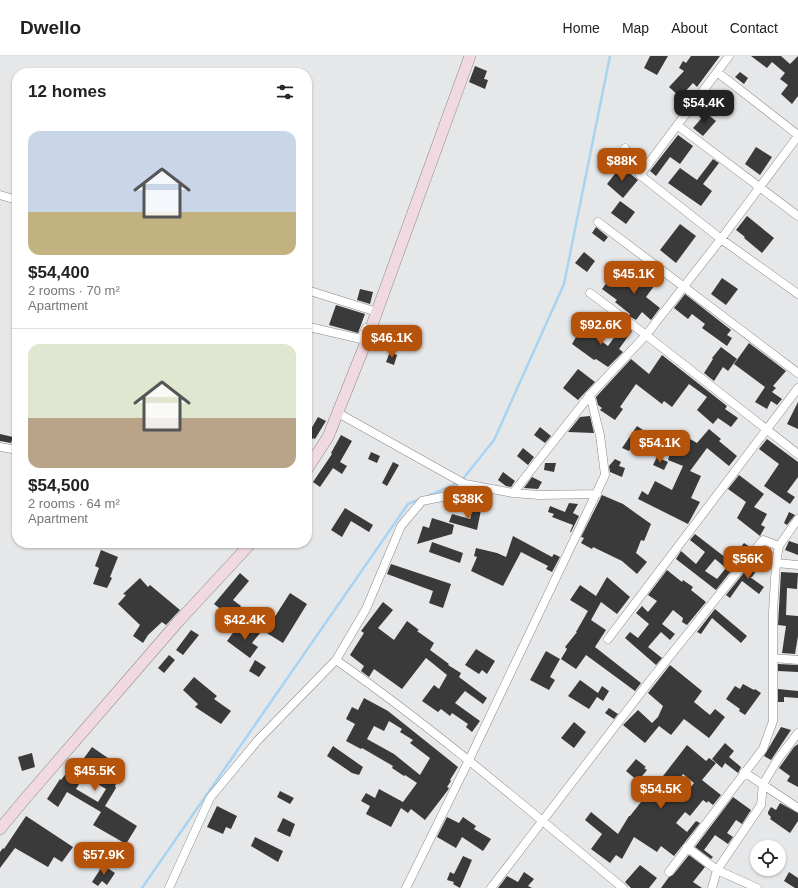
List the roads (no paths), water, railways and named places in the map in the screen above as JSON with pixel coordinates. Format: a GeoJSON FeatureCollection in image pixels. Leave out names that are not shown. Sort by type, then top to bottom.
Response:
{"type":"FeatureCollection","features":[{"type":"Feature","properties":{"kind":"street"},"geometry":{"type":"LineString","coordinates":[[312,461],[328,437],[338,413],[470,56]]}},
{"type":"Feature","properties":{"kind":"street"},"geometry":{"type":"LineString","coordinates":[[640,175],[729,56]]}},
{"type":"Feature","properties":{"kind":"street"},"geometry":{"type":"LineString","coordinates":[[513,493],[590,395],[646,335],[721,239],[798,135],[717,72]]}},
{"type":"Feature","properties":{"kind":"street"},"geometry":{"type":"LineString","coordinates":[[677,125],[798,216]]}},
{"type":"Feature","properties":{"kind":"street"},"geometry":{"type":"LineString","coordinates":[[625,148],[640,175],[721,239],[798,294]]}},
{"type":"Feature","properties":{"kind":"street"},"geometry":{"type":"LineString","coordinates":[[0,195],[12,199]]}},
{"type":"Feature","properties":{"kind":"street"},"geometry":{"type":"LineString","coordinates":[[598,222],[798,373]]}},
{"type":"Feature","properties":{"kind":"street"},"geometry":{"type":"LineString","coordinates":[[312,292],[376,312]]}},
{"type":"Feature","properties":{"kind":"street"},"geometry":{"type":"LineString","coordinates":[[590,293],[798,454]]}},
{"type":"Feature","properties":{"kind":"street"},"geometry":{"type":"LineString","coordinates":[[312,328],[361,339],[376,312]]}},
{"type":"Feature","properties":{"kind":"street"},"geometry":{"type":"LineString","coordinates":[[608,639],[798,388]]}},
{"type":"Feature","properties":{"kind":"street"},"geometry":{"type":"LineString","coordinates":[[406,888],[605,475],[600,435],[590,395]]}},
{"type":"Feature","properties":{"kind":"street"},"geometry":{"type":"LineString","coordinates":[[338,413],[465,484],[513,493],[539,495],[597,494]]}},
{"type":"Feature","properties":{"kind":"street"},"geometry":{"type":"LineString","coordinates":[[0,447],[12,449]]}},
{"type":"Feature","properties":{"kind":"street"},"geometry":{"type":"LineString","coordinates":[[169,888],[210,798],[258,740],[336,660],[366,609],[401,526],[422,501],[447,496],[458,492],[465,484]]}},
{"type":"Feature","properties":{"kind":"street"},"geometry":{"type":"LineString","coordinates":[[669,872],[763,749],[773,721],[773,612],[776,563],[779,546],[798,519]]}},
{"type":"Feature","properties":{"kind":"street"},"geometry":{"type":"LineString","coordinates":[[491,888],[649,682],[763,540],[779,546]]}},
{"type":"Feature","properties":{"kind":"street"},"geometry":{"type":"LineString","coordinates":[[0,829],[177,623],[247,548]]}},
{"type":"Feature","properties":{"kind":"street"},"geometry":{"type":"LineString","coordinates":[[776,563],[798,565]]}},
{"type":"Feature","properties":{"kind":"street"},"geometry":{"type":"LineString","coordinates":[[773,658],[798,660]]}},
{"type":"Feature","properties":{"kind":"street"},"geometry":{"type":"LineString","coordinates":[[336,660],[370,683],[469,760],[623,888]]}},
{"type":"Feature","properties":{"kind":"street"},"geometry":{"type":"LineString","coordinates":[[712,888],[717,870],[761,805],[763,784],[778,759],[798,733]]}},
{"type":"Feature","properties":{"kind":"street"},"geometry":{"type":"LineString","coordinates":[[744,772],[798,808]]}},
{"type":"Feature","properties":{"kind":"street"},"geometry":{"type":"LineString","coordinates":[[687,847],[717,870],[757,888]]}},
{"type":"Feature","properties":{"kind":"waterway"},"geometry":{"type":"LineString","coordinates":[[462,480],[494,440],[564,284],[610,56]]}},
{"type":"Feature","properties":{"kind":"waterway"},"geometry":{"type":"LineString","coordinates":[[426,497],[458,483]]}},
{"type":"Feature","properties":{"kind":"waterway"},"geometry":{"type":"LineString","coordinates":[[142,888],[408,504],[420,499]]}}]}
